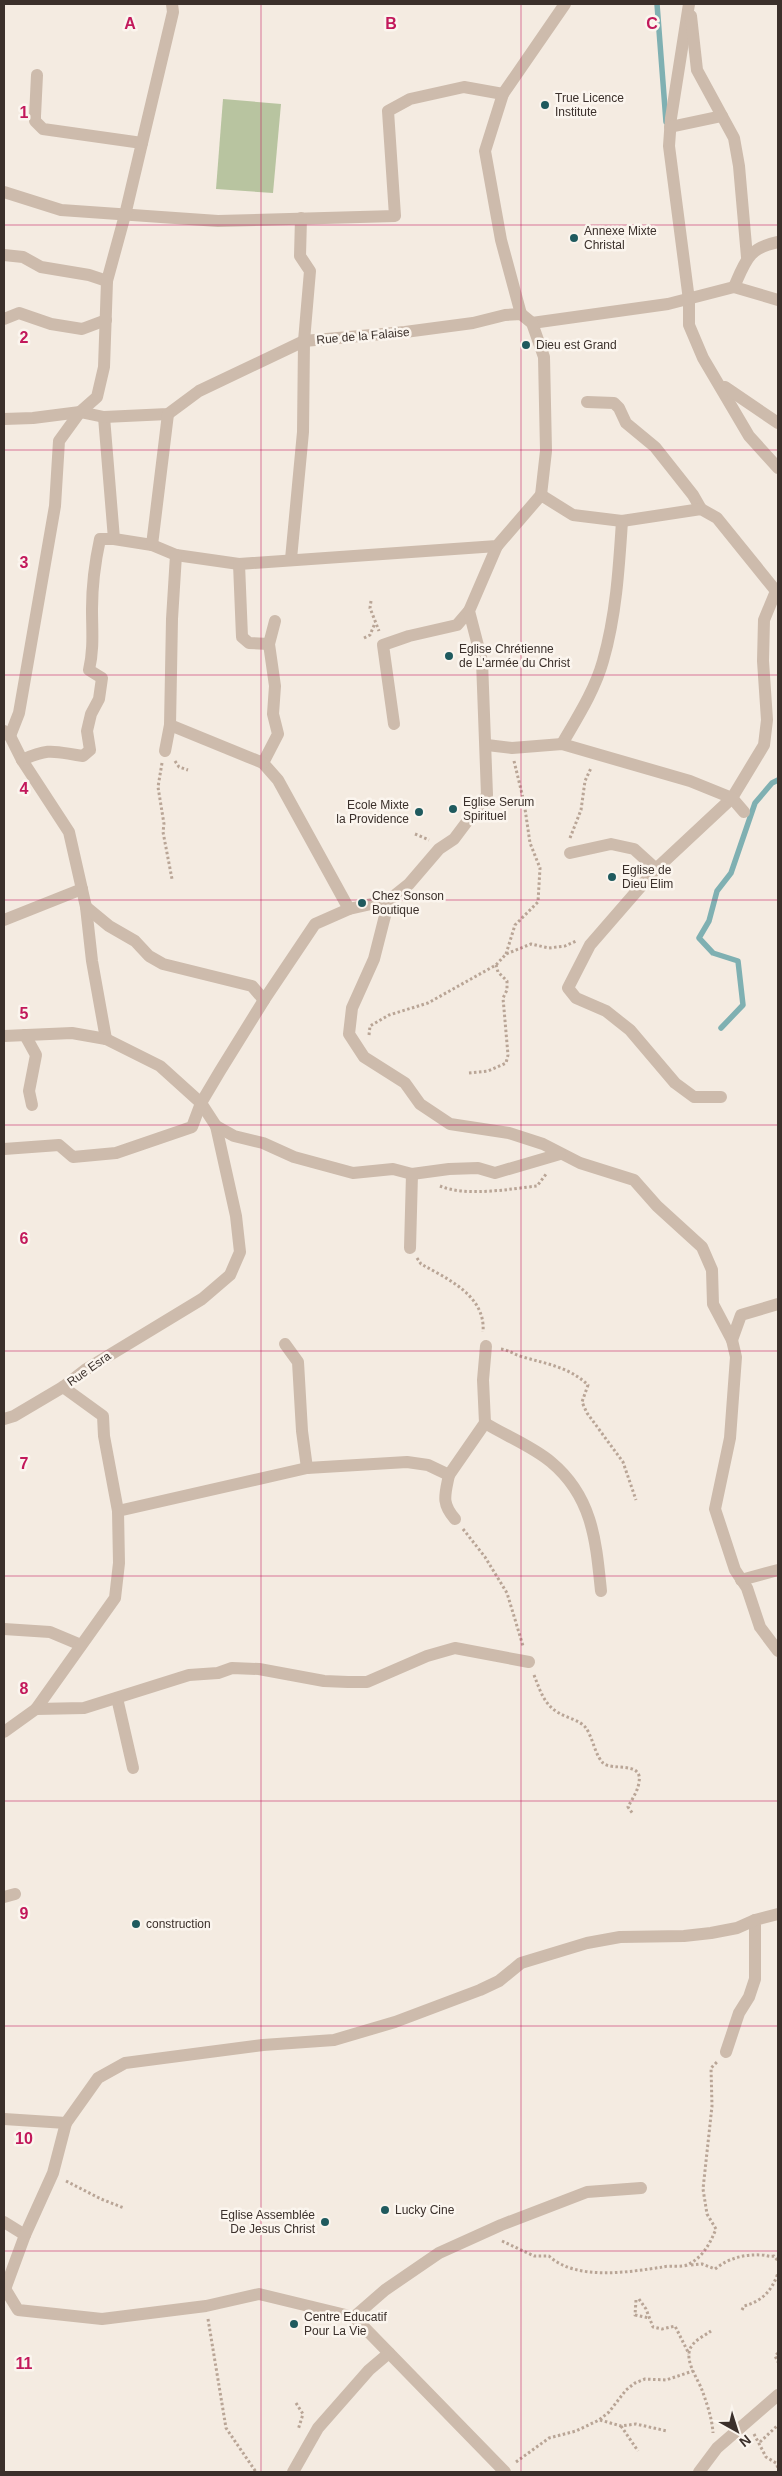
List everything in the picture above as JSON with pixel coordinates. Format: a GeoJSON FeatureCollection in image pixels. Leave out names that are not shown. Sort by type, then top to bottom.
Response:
{"type":"FeatureCollection","features":[{"type":"Feature","properties":{"kind":"street"},"geometry":{"type":"LineString","coordinates":[[106,1039],[92,961],[86,907],[69,832],[22,760],[7,733],[19,713],[55,506],[60,441],[80,412],[97,397],[104,367],[107,281],[125,214],[173,12],[172,4]]}},
{"type":"Feature","properties":{"kind":"street"},"geometry":{"type":"LineString","coordinates":[[394,724],[383,646],[409,636],[457,625],[470,611],[497,546],[541,495],[546,451],[544,357],[532,323],[521,314],[501,240],[485,151],[503,94],[565,4]]}},
{"type":"Feature","properties":{"kind":"street"},"geometry":{"type":"LineString","coordinates":[[689,4],[697,70],[734,138],[739,166],[747,257]]}},
{"type":"Feature","properties":{"kind":"street"},"geometry":{"type":"LineString","coordinates":[[689,4],[670,127],[669,146],[689,300],[689,325],[703,358],[749,436],[778,468]]}},
{"type":"Feature","properties":{"kind":"street"},"geometry":{"type":"LineString","coordinates":[[36,75],[35,116],[36,121],[43,129],[142,143]]}},
{"type":"Feature","properties":{"kind":"street"},"geometry":{"type":"LineString","coordinates":[[4,192],[61,210],[218,221],[395,216],[388,110],[410,99],[464,88],[503,94]]}},
{"type":"Feature","properties":{"kind":"street"},"geometry":{"type":"LineString","coordinates":[[670,127],[722,116]]}},
{"type":"Feature","properties":{"kind":"street"},"geometry":{"type":"LineString","coordinates":[[291,559],[303,432],[304,341],[310,271],[300,256],[301,218]]}},
{"type":"Feature","properties":{"kind":"street"},"geometry":{"type":"LineString","coordinates":[[734,286],[747,257],[760,246],[778,242]]}},
{"type":"Feature","properties":{"kind":"street"},"geometry":{"type":"LineString","coordinates":[[4,255],[24,257],[41,267],[90,275],[107,281]]}},
{"type":"Feature","properties":{"kind":"street"},"geometry":{"type":"LineString","coordinates":[[532,323],[689,300],[734,286],[778,300]]}},
{"type":"Feature","properties":{"kind":"street"},"geometry":{"type":"LineString","coordinates":[[4,319],[19,313],[51,324],[82,329],[106,320]]}},
{"type":"Feature","properties":{"kind":"street","name":"Rue de la Falaise"},"geometry":{"type":"LineString","coordinates":[[168,414],[199,391],[304,341],[405,332],[473,323],[505,315],[521,314]]}},
{"type":"Feature","properties":{"kind":"street"},"geometry":{"type":"LineString","coordinates":[[717,381],[736,396],[778,423]]}},
{"type":"Feature","properties":{"kind":"street"},"geometry":{"type":"LineString","coordinates":[[587,402],[614,403],[619,408],[626,423],[655,447],[693,494],[701,509],[717,518],[777,590],[764,620],[763,661],[767,720],[764,746],[732,798],[656,870],[590,945],[568,988],[576,998],[606,1011],[630,1030],[675,1083],[694,1097],[721,1096]]}},
{"type":"Feature","properties":{"kind":"street"},"geometry":{"type":"LineString","coordinates":[[4,418],[33,418],[80,412],[104,417],[168,414],[152,545]]}},
{"type":"Feature","properties":{"kind":"street"},"geometry":{"type":"LineString","coordinates":[[104,417],[114,539]]}},
{"type":"Feature","properties":{"kind":"street"},"geometry":{"type":"LineString","coordinates":[[541,495],[573,515],[622,521],[701,509]]}},
{"type":"Feature","properties":{"kind":"street"},"geometry":{"type":"LineString","coordinates":[[562,744],[580,713],[603,663],[614,615],[622,521]]}},
{"type":"Feature","properties":{"kind":"street"},"geometry":{"type":"LineString","coordinates":[[22,760],[42,751],[56,750],[82,756],[90,750],[87,731],[91,714],[99,699],[102,678],[89,670],[94,632],[92,610],[93,577],[100,539],[114,539],[152,545],[176,555],[239,564],[497,546]]}},
{"type":"Feature","properties":{"kind":"street"},"geometry":{"type":"LineString","coordinates":[[165,750],[170,726],[172,619],[176,555]]}},
{"type":"Feature","properties":{"kind":"street"},"geometry":{"type":"LineString","coordinates":[[239,564],[242,637],[249,642],[269,644]]}},
{"type":"Feature","properties":{"kind":"street"},"geometry":{"type":"LineString","coordinates":[[4,1149],[59,1145],[73,1157],[116,1153],[192,1127],[201,1103],[264,1000],[315,924],[349,909],[390,900],[409,884],[439,849],[454,839],[487,795],[487,745],[482,661],[470,611]]}},
{"type":"Feature","properties":{"kind":"street"},"geometry":{"type":"LineString","coordinates":[[263,763],[278,734],[273,714],[275,686],[269,644],[275,621]]}},
{"type":"Feature","properties":{"kind":"street"},"geometry":{"type":"LineString","coordinates":[[170,726],[263,763],[278,780],[349,909]]}},
{"type":"Feature","properties":{"kind":"street"},"geometry":{"type":"LineString","coordinates":[[487,745],[512,748],[562,744],[668,773],[732,798],[744,812]]}},
{"type":"Feature","properties":{"kind":"street"},"geometry":{"type":"LineString","coordinates":[[570,853],[611,844],[634,849],[656,870]]}},
{"type":"Feature","properties":{"kind":"street"},"geometry":{"type":"LineString","coordinates":[[4,920],[82,889]]}},
{"type":"Feature","properties":{"kind":"street"},"geometry":{"type":"LineString","coordinates":[[390,900],[374,959],[352,1008],[349,1034],[364,1057],[405,1083],[420,1104],[450,1124],[509,1133],[544,1144],[560,1154],[634,1180],[657,1206],[702,1247],[712,1270],[713,1304],[732,1340],[736,1357],[730,1438],[715,1509],[735,1570],[747,1588],[760,1627],[778,1651]]}},
{"type":"Feature","properties":{"kind":"street"},"geometry":{"type":"LineString","coordinates":[[86,907],[109,926],[135,941],[149,956],[163,964],[252,986],[264,1000]]}},
{"type":"Feature","properties":{"kind":"street"},"geometry":{"type":"LineString","coordinates":[[4,1036],[72,1034],[106,1039],[160,1066],[201,1103],[216,1126],[234,1136],[263,1143],[294,1157],[353,1173],[393,1169],[412,1174],[449,1169],[478,1168],[495,1173],[560,1154]]}},
{"type":"Feature","properties":{"kind":"street"},"geometry":{"type":"LineString","coordinates":[[25,1035],[36,1055],[29,1091],[32,1104]]}},
{"type":"Feature","properties":{"kind":"street","name":"Rue Esra"},"geometry":{"type":"LineString","coordinates":[[4,1419],[14,1416],[63,1387],[84,1370],[202,1299],[230,1275],[240,1252],[236,1216],[216,1126]]}},
{"type":"Feature","properties":{"kind":"street"},"geometry":{"type":"LineString","coordinates":[[410,1248],[412,1174]]}},
{"type":"Feature","properties":{"kind":"street"},"geometry":{"type":"LineString","coordinates":[[732,1340],[741,1314],[778,1304]]}},
{"type":"Feature","properties":{"kind":"street"},"geometry":{"type":"LineString","coordinates":[[284,1344],[298,1362],[302,1430],[307,1468]]}},
{"type":"Feature","properties":{"kind":"street"},"geometry":{"type":"LineString","coordinates":[[455,1519],[446,1508],[445,1497],[449,1475],[484,1423],[483,1380],[486,1346]]}},
{"type":"Feature","properties":{"kind":"street"},"geometry":{"type":"LineString","coordinates":[[4,1732],[36,1710],[115,1598],[119,1563],[118,1511],[104,1436],[103,1416],[63,1387]]}},
{"type":"Feature","properties":{"kind":"street"},"geometry":{"type":"LineString","coordinates":[[484,1423],[551,1462],[572,1485],[581,1498],[591,1524],[596,1543],[601,1591]]}},
{"type":"Feature","properties":{"kind":"street"},"geometry":{"type":"LineString","coordinates":[[118,1511],[307,1468],[407,1462],[428,1465],[449,1475]]}},
{"type":"Feature","properties":{"kind":"street"},"geometry":{"type":"LineString","coordinates":[[741,1580],[778,1570]]}},
{"type":"Feature","properties":{"kind":"street"},"geometry":{"type":"LineString","coordinates":[[4,1629],[50,1632],[81,1644]]}},
{"type":"Feature","properties":{"kind":"street"},"geometry":{"type":"LineString","coordinates":[[36,1710],[84,1708],[189,1675],[218,1673],[232,1668],[259,1669],[324,1681],[367,1682],[426,1656],[455,1648],[529,1662]]}},
{"type":"Feature","properties":{"kind":"street"},"geometry":{"type":"LineString","coordinates":[[118,1698],[133,1768]]}},
{"type":"Feature","properties":{"kind":"street"},"geometry":{"type":"LineString","coordinates":[[504,2472],[354,2317],[259,2294],[206,2306],[102,2320],[18,2310],[4,2289],[25,2235],[53,2173],[66,2123],[98,2078],[125,2063],[263,2044],[334,2040],[395,2022],[480,1990],[499,1981],[521,1963],[579,1945],[620,1937],[684,1936],[711,1933],[737,1928],[755,1920],[778,1914]]}},
{"type":"Feature","properties":{"kind":"street"},"geometry":{"type":"LineString","coordinates":[[726,2052],[739,2013],[749,1997],[754,1979],[755,1920]]}},
{"type":"Feature","properties":{"kind":"street"},"geometry":{"type":"LineString","coordinates":[[4,2119],[66,2123]]}},
{"type":"Feature","properties":{"kind":"street"},"geometry":{"type":"LineString","coordinates":[[354,2317],[385,2290],[439,2253],[483,2233],[587,2192],[641,2188]]}},
{"type":"Feature","properties":{"kind":"street"},"geometry":{"type":"LineString","coordinates":[[4,2222],[25,2235]]}},
{"type":"Feature","properties":{"kind":"street"},"geometry":{"type":"LineString","coordinates":[[294,2472],[318,2428],[369,2370],[389,2353]]}},
{"type":"Feature","properties":{"kind":"street"},"geometry":{"type":"LineString","coordinates":[[699,2472],[717,2448],[742,2424],[778,2395]]}},
{"type":"Feature","properties":{"kind":"path"},"geometry":{"type":"LineString","coordinates":[[371,601],[370,608],[383,646]]}},
{"type":"Feature","properties":{"kind":"path"},"geometry":{"type":"LineString","coordinates":[[364,638],[370,635],[376,623]]}},
{"type":"Feature","properties":{"kind":"path"},"geometry":{"type":"LineString","coordinates":[[364,1057],[370,1047],[370,1026],[380,1019],[428,1003],[496,965],[506,954],[516,925],[538,902],[540,868],[530,843],[512,748]]}},
{"type":"Feature","properties":{"kind":"path"},"geometry":{"type":"LineString","coordinates":[[165,750],[158,787],[164,824],[163,832],[172,879]]}},
{"type":"Feature","properties":{"kind":"path"},"geometry":{"type":"LineString","coordinates":[[570,853],[569,839],[581,810],[585,781],[595,753]]}},
{"type":"Feature","properties":{"kind":"path"},"geometry":{"type":"LineString","coordinates":[[506,954],[531,944],[557,947],[580,940]]}},
{"type":"Feature","properties":{"kind":"path"},"geometry":{"type":"LineString","coordinates":[[469,1073],[499,1067],[506,1063],[508,1055],[503,998],[507,990],[507,981],[498,972],[496,965]]}},
{"type":"Feature","properties":{"kind":"path"},"geometry":{"type":"LineString","coordinates":[[410,1248],[421,1264],[464,1291],[480,1308],[484,1321],[483,1333],[486,1346],[508,1350],[521,1356],[556,1365],[579,1377],[588,1385],[582,1402],[584,1408],[622,1462],[636,1500]]}},
{"type":"Feature","properties":{"kind":"path"},"geometry":{"type":"LineString","coordinates":[[455,1519],[486,1556],[507,1594],[543,1699],[558,1713],[585,1726],[602,1762],[609,1767],[625,1766],[637,1774],[640,1780],[639,1785],[628,1807],[633,1814]]}},
{"type":"Feature","properties":{"kind":"path"},"geometry":{"type":"LineString","coordinates":[[688,2266],[707,2250],[716,2228],[707,2214],[703,2189],[712,2106],[711,2068],[726,2052]]}},
{"type":"Feature","properties":{"kind":"path"},"geometry":{"type":"LineString","coordinates":[[53,2173],[101,2199],[124,2208]]}},
{"type":"Feature","properties":{"kind":"path"},"geometry":{"type":"LineString","coordinates":[[483,2233],[534,2256],[549,2256],[560,2266],[609,2274],[637,2272],[664,2266],[702,2264],[715,2268],[728,2259],[742,2256],[774,2256],[778,2262]]}},
{"type":"Feature","properties":{"kind":"path"},"geometry":{"type":"LineString","coordinates":[[742,2310],[744,2306],[756,2303],[765,2296],[773,2287],[778,2273]]}},
{"type":"Feature","properties":{"kind":"path"},"geometry":{"type":"LineString","coordinates":[[649,2318],[636,2315],[638,2300],[649,2318],[653,2327],[662,2329],[675,2326],[690,2354],[693,2371],[702,2388],[711,2415],[717,2448]]}},
{"type":"Feature","properties":{"kind":"path"},"geometry":{"type":"LineString","coordinates":[[206,2306],[226,2428],[256,2472]]}},
{"type":"Feature","properties":{"kind":"path"},"geometry":{"type":"LineString","coordinates":[[690,2354],[694,2344],[712,2331]]}},
{"type":"Feature","properties":{"kind":"path"},"geometry":{"type":"LineString","coordinates":[[778,2353],[776,2356],[778,2362]]}},
{"type":"Feature","properties":{"kind":"path"},"geometry":{"type":"LineString","coordinates":[[504,2472],[549,2438],[576,2431],[599,2420],[609,2412],[626,2390],[635,2383],[645,2379],[666,2380],[693,2371]]}},
{"type":"Feature","properties":{"kind":"path"},"geometry":{"type":"LineString","coordinates":[[599,2420],[621,2426],[636,2424],[667,2431]]}},
{"type":"Feature","properties":{"kind":"path"},"geometry":{"type":"LineString","coordinates":[[742,2424],[752,2431],[760,2442],[766,2457],[776,2463],[778,2468]]}},
{"type":"Feature","properties":{"kind":"path"},"geometry":{"type":"LineString","coordinates":[[760,2442],[778,2425]]}},
{"type":"Feature","properties":{"kind":"path"},"geometry":{"type":"LineString","coordinates":[[621,2426],[638,2451]]}},
{"type":"Feature","properties":{"kind":"green space"},"geometry":{"type":"Polygon","coordinates":[[[223,99],[281,104],[273,193],[216,189],[223,99]]]}},
{"type":"Feature","properties":{"kind":"waterway"},"geometry":{"type":"LineString","coordinates":[[657,4],[666,122]]}},
{"type":"Feature","properties":{"kind":"waterway"},"geometry":{"type":"LineString","coordinates":[[721,1028],[743,1005],[738,961],[713,953],[699,938],[709,921],[717,891],[731,873],[755,803],[772,783],[778,780]]}},
{"type":"Feature","properties":{"kind":"place","name":"True Licence Institute"},"geometry":{"type":"Point","coordinates":[545,105]}},
{"type":"Feature","properties":{"kind":"place","name":"Annexe Mixte Christal"},"geometry":{"type":"Point","coordinates":[574,238]}},
{"type":"Feature","properties":{"kind":"place","name":"Dieu est Grand"},"geometry":{"type":"Point","coordinates":[526,345]}},
{"type":"Feature","properties":{"kind":"place","name":"Eglise Chrétienne de L'armée du Christ"},"geometry":{"type":"Point","coordinates":[449,656]}},
{"type":"Feature","properties":{"kind":"place","name":"Eglise Serum Spirituel"},"geometry":{"type":"Point","coordinates":[453,809]}},
{"type":"Feature","properties":{"kind":"place","name":"Ecole Mixte la Providence"},"geometry":{"type":"Point","coordinates":[419,812]}},
{"type":"Feature","properties":{"kind":"place","name":"Eglise de Dieu Elim"},"geometry":{"type":"Point","coordinates":[612,877]}},
{"type":"Feature","properties":{"kind":"place","name":"Chez Sonson Boutique"},"geometry":{"type":"Point","coordinates":[362,903]}},
{"type":"Feature","properties":{"kind":"place","name":"construction"},"geometry":{"type":"Point","coordinates":[136,1924]}},
{"type":"Feature","properties":{"kind":"place","name":"Lucky Cine"},"geometry":{"type":"Point","coordinates":[385,2210]}},
{"type":"Feature","properties":{"kind":"place","name":"Eglise Assemblée De Jesus Christ"},"geometry":{"type":"Point","coordinates":[325,2222]}},
{"type":"Feature","properties":{"kind":"place","name":"Centre Educatif Pour La Vie"},"geometry":{"type":"Point","coordinates":[294,2324]}}]}
